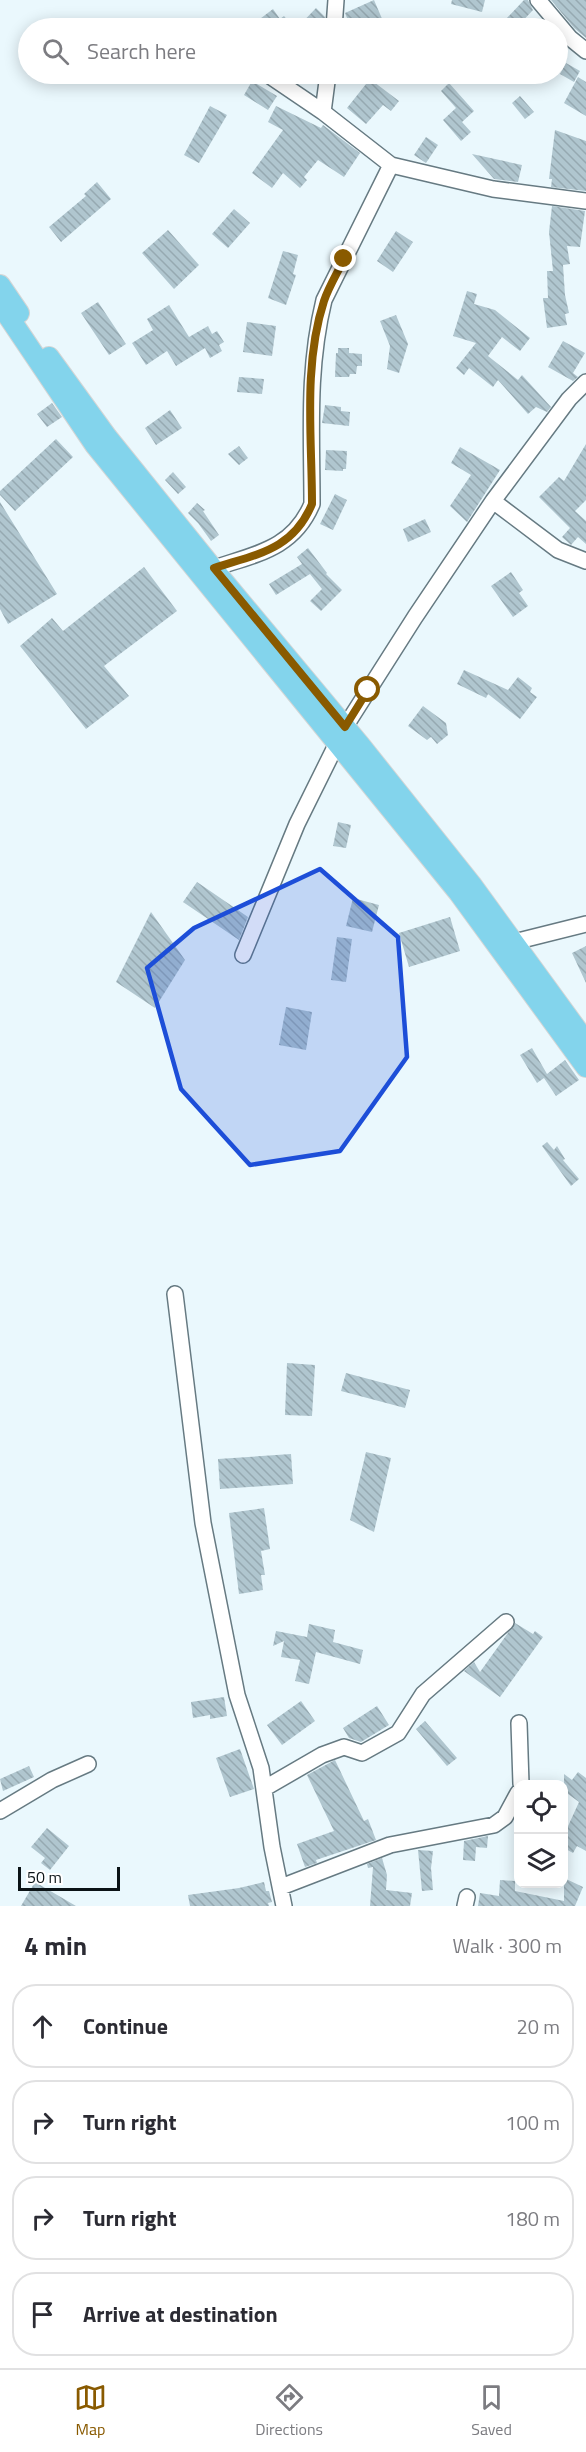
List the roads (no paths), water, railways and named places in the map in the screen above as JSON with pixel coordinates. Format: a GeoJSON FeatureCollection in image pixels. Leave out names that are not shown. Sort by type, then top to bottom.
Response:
{"type":"FeatureCollection","features":[{"type":"Feature","properties":{"kind":"main road"},"geometry":{"type":"LineString","coordinates":[[0,291],[107,437],[214,568],[341,734],[586,1067]]}},
{"type":"Feature","properties":{"kind":"main road"},"geometry":{"type":"LineString","coordinates":[[0,291],[95,445],[471,884],[586,1042]]}},
{"type":"Feature","properties":{"kind":"street"},"geometry":{"type":"LineString","coordinates":[[335,18],[336,0]]}},
{"type":"Feature","properties":{"kind":"street"},"geometry":{"type":"LineString","coordinates":[[538,0],[553,18]]}},
{"type":"Feature","properties":{"kind":"street"},"geometry":{"type":"LineString","coordinates":[[568,36],[586,51]]}},
{"type":"Feature","properties":{"kind":"street"},"geometry":{"type":"LineString","coordinates":[[282,84],[323,112],[391,165],[493,189],[586,201]]}},
{"type":"Feature","properties":{"kind":"street"},"geometry":{"type":"LineString","coordinates":[[323,112],[327,84]]}},
{"type":"Feature","properties":{"kind":"street"},"geometry":{"type":"LineString","coordinates":[[214,568],[261,553],[289,539],[306,517],[312,504],[310,404],[315,337],[324,300],[391,165]]}},
{"type":"Feature","properties":{"kind":"street"},"geometry":{"type":"LineString","coordinates":[[243,956],[297,824],[341,734],[415,616],[493,501],[569,399],[586,382]]}},
{"type":"Feature","properties":{"kind":"street"},"geometry":{"type":"LineString","coordinates":[[493,501],[558,550],[586,561]]}},
{"type":"Feature","properties":{"kind":"street"},"geometry":{"type":"LineString","coordinates":[[514,942],[586,924]]}},
{"type":"Feature","properties":{"kind":"street"},"geometry":{"type":"LineString","coordinates":[[175,1294],[203,1523],[237,1695],[261,1768],[272,1847],[284,1906]]}},
{"type":"Feature","properties":{"kind":"street"},"geometry":{"type":"LineString","coordinates":[[265,1788],[322,1755],[344,1747],[362,1753],[398,1733],[423,1694],[506,1622]]}},
{"type":"Feature","properties":{"kind":"street"},"geometry":{"type":"LineString","coordinates":[[519,1723],[521,1780]]}},
{"type":"Feature","properties":{"kind":"street"},"geometry":{"type":"LineString","coordinates":[[0,1811],[52,1780],[88,1764]]}},
{"type":"Feature","properties":{"kind":"street"},"geometry":{"type":"LineString","coordinates":[[281,1887],[390,1845],[494,1825],[505,1817],[514,1801]]}}]}
